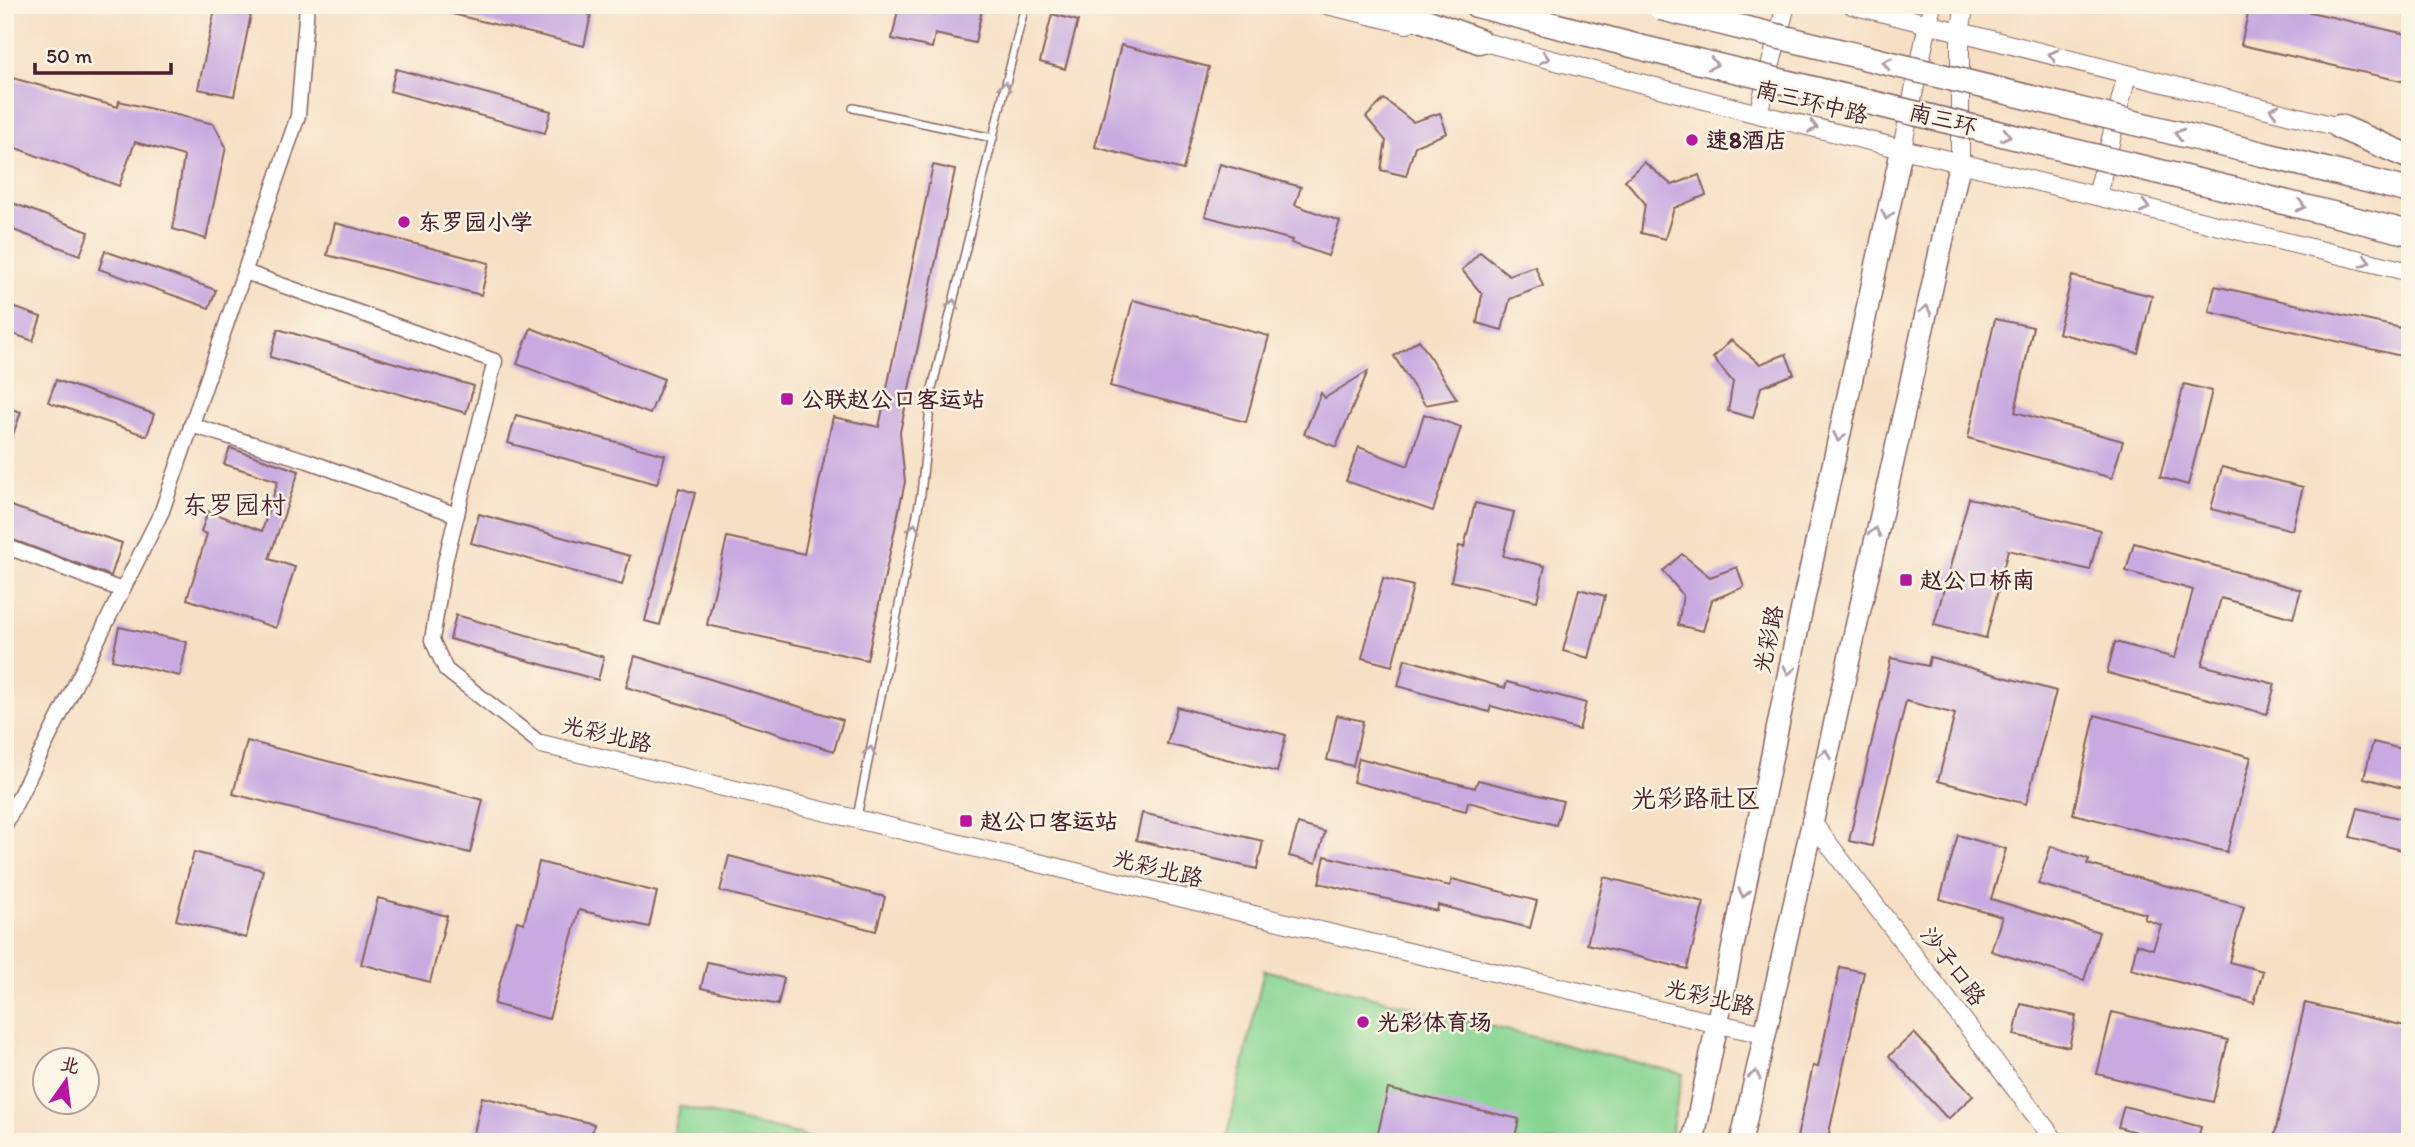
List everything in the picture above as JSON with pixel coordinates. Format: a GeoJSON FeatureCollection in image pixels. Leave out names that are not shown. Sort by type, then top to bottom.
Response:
{"type":"FeatureCollection","features":[{"type":"Feature","properties":{"kind":"highway"},"geometry":{"type":"LineString","coordinates":[[1383,5],[1479,41]]}},
{"type":"Feature","properties":{"kind":"highway","name":"南三环"},"geometry":{"type":"LineString","coordinates":[[1476,5],[1647,49],[2410,233]]}},
{"type":"Feature","properties":{"kind":"highway","name":"南三环"},"geometry":{"type":"LineString","coordinates":[[1655,7],[2410,191]]}},
{"type":"Feature","properties":{"kind":"highway"},"geometry":{"type":"LineString","coordinates":[[2340,127],[2410,157]]}},
{"type":"Feature","properties":{"kind":"main road","name":"光彩路"},"geometry":{"type":"LineString","coordinates":[[1693,1142],[1802,603],[1902,148]]}},
{"type":"Feature","properties":{"kind":"main road"},"geometry":{"type":"LineString","coordinates":[[1741,1142],[1960,162]]}},
{"type":"Feature","properties":{"kind":"street"},"geometry":{"type":"LineString","coordinates":[[5,825],[162,510],[298,116],[307,5]]}},
{"type":"Feature","properties":{"kind":"street","name":"南三环中路"},"geometry":{"type":"LineString","coordinates":[[1327,5],[1479,41],[1758,114],[2410,272]]}},
{"type":"Feature","properties":{"kind":"street"},"geometry":{"type":"LineString","coordinates":[[1758,114],[1786,5]]}},
{"type":"Feature","properties":{"kind":"street"},"geometry":{"type":"LineString","coordinates":[[1852,5],[2410,143]]}},
{"type":"Feature","properties":{"kind":"street"},"geometry":{"type":"LineString","coordinates":[[1902,148],[1932,5]]}},
{"type":"Feature","properties":{"kind":"street"},"geometry":{"type":"LineString","coordinates":[[1960,162],[1960,32],[1965,5]]}},
{"type":"Feature","properties":{"kind":"street"},"geometry":{"type":"LineString","coordinates":[[2097,196],[2127,74]]}},
{"type":"Feature","properties":{"kind":"street"},"geometry":{"type":"LineString","coordinates":[[244,272],[495,361],[444,566],[432,640],[446,670],[541,744]]}},
{"type":"Feature","properties":{"kind":"street"},"geometry":{"type":"LineString","coordinates":[[191,425],[309,461],[457,515]]}},
{"type":"Feature","properties":{"kind":"street"},"geometry":{"type":"LineString","coordinates":[[5,546],[122,590]]}},
{"type":"Feature","properties":{"kind":"street","name":"光彩北路"},"geometry":{"type":"LineString","coordinates":[[541,744],[856,818],[1337,937],[1764,1034]]}},
{"type":"Feature","properties":{"kind":"street","name":"沙子口路"},"geometry":{"type":"LineString","coordinates":[[1811,821],[2056,1142]]}},
{"type":"Feature","properties":{"kind":"lane"},"geometry":{"type":"LineString","coordinates":[[856,818],[921,494],[932,390],[1025,5]]}},
{"type":"Feature","properties":{"kind":"lane"},"geometry":{"type":"LineString","coordinates":[[853,108],[993,138]]}},
{"type":"Feature","properties":{"kind":"green space","name":"光彩体育场"},"geometry":{"type":"Polygon","coordinates":[[[1264,970],[1683,1074],[1669,1142],[1226,1142],[1264,970]]]}},
{"type":"Feature","properties":{"kind":"green space"},"geometry":{"type":"Polygon","coordinates":[[[679,1106],[832,1142],[671,1142],[679,1106]]]}},
{"type":"Feature","properties":{"kind":"building"},"geometry":{"type":"Polygon","coordinates":[[[216,5],[253,5],[234,96],[198,89],[216,5]]]}},
{"type":"Feature","properties":{"kind":"building"},"geometry":{"type":"Polygon","coordinates":[[[441,5],[551,5],[591,15],[584,46],[440,11],[441,5]]]}},
{"type":"Feature","properties":{"kind":"building"},"geometry":{"type":"Polygon","coordinates":[[[899,5],[983,5],[975,43],[935,34],[932,48],[892,39],[899,5]]]}},
{"type":"Feature","properties":{"kind":"building"},"geometry":{"type":"Polygon","coordinates":[[[2250,5],[2280,5],[2410,35],[2410,83],[2241,45],[2250,5]]]}},
{"type":"Feature","properties":{"kind":"building"},"geometry":{"type":"Polygon","coordinates":[[[1052,14],[1078,21],[1065,69],[1040,62],[1052,14]]]}},
{"type":"Feature","properties":{"kind":"building"},"geometry":{"type":"Polygon","coordinates":[[[1121,45],[1209,67],[1183,170],[1095,147],[1121,45]]]}},
{"type":"Feature","properties":{"kind":"building"},"geometry":{"type":"Polygon","coordinates":[[[396,69],[551,111],[545,133],[390,91],[396,69]]]}},
{"type":"Feature","properties":{"kind":"building"},"geometry":{"type":"Polygon","coordinates":[[[5,76],[118,107],[119,101],[214,124],[226,147],[206,239],[173,229],[184,156],[135,142],[119,186],[5,144],[5,76]]]}},
{"type":"Feature","properties":{"kind":"building"},"geometry":{"type":"Polygon","coordinates":[[[1384,99],[1413,122],[1440,113],[1447,133],[1415,146],[1406,176],[1381,170],[1386,141],[1366,117],[1384,99]]]}},
{"type":"Feature","properties":{"kind":"building"},"geometry":{"type":"Polygon","coordinates":[[[1644,162],[1672,185],[1699,175],[1706,195],[1674,208],[1665,239],[1641,233],[1645,203],[1625,180],[1644,162]]]}},
{"type":"Feature","properties":{"kind":"building"},"geometry":{"type":"Polygon","coordinates":[[[1220,164],[1301,187],[1295,205],[1340,221],[1328,256],[1291,243],[1292,240],[1205,216],[1220,164]]]}},
{"type":"Feature","properties":{"kind":"building"},"geometry":{"type":"Polygon","coordinates":[[[933,165],[955,170],[900,432],[905,482],[867,660],[707,625],[727,537],[804,554],[833,417],[879,427],[933,165]]]}},
{"type":"Feature","properties":{"kind":"building"},"geometry":{"type":"Polygon","coordinates":[[[5,200],[89,232],[80,255],[5,227],[5,200]]]}},
{"type":"Feature","properties":{"kind":"building"},"geometry":{"type":"Polygon","coordinates":[[[335,223],[489,263],[481,295],[327,255],[335,223]]]}},
{"type":"Feature","properties":{"kind":"building"},"geometry":{"type":"Polygon","coordinates":[[[105,251],[216,290],[209,308],[99,269],[105,251]]]}},
{"type":"Feature","properties":{"kind":"building"},"geometry":{"type":"Polygon","coordinates":[[[1480,252],[1509,275],[1535,266],[1543,286],[1510,299],[1502,330],[1477,323],[1482,294],[1462,270],[1480,252]]]}},
{"type":"Feature","properties":{"kind":"building"},"geometry":{"type":"Polygon","coordinates":[[[2072,276],[2152,296],[2138,353],[2058,333],[2072,276]]]}},
{"type":"Feature","properties":{"kind":"building"},"geometry":{"type":"Polygon","coordinates":[[[2215,286],[2410,330],[2410,358],[2209,312],[2215,286]]]}},
{"type":"Feature","properties":{"kind":"building"},"geometry":{"type":"Polygon","coordinates":[[[1133,300],[1269,336],[1246,422],[1110,386],[1133,300]]]}},
{"type":"Feature","properties":{"kind":"building"},"geometry":{"type":"Polygon","coordinates":[[[5,304],[41,317],[33,341],[5,331],[5,304]]]}},
{"type":"Feature","properties":{"kind":"building"},"geometry":{"type":"Polygon","coordinates":[[[1995,319],[2033,327],[2015,412],[2123,441],[2112,478],[1968,438],[1995,319]]]}},
{"type":"Feature","properties":{"kind":"building"},"geometry":{"type":"Polygon","coordinates":[[[531,328],[664,379],[650,414],[517,364],[531,328]]]}},
{"type":"Feature","properties":{"kind":"building"},"geometry":{"type":"Polygon","coordinates":[[[278,329],[474,386],[466,413],[270,357],[278,329]]]}},
{"type":"Feature","properties":{"kind":"building"},"geometry":{"type":"Polygon","coordinates":[[[1419,340],[1457,399],[1425,405],[1394,356],[1419,340]]]}},
{"type":"Feature","properties":{"kind":"building"},"geometry":{"type":"Polygon","coordinates":[[[1731,340],[1760,364],[1786,354],[1794,374],[1761,387],[1753,418],[1728,411],[1733,382],[1713,358],[1731,340]]]}},
{"type":"Feature","properties":{"kind":"building"},"geometry":{"type":"Polygon","coordinates":[[[1368,371],[1336,447],[1304,434],[1321,393],[1325,398],[1368,371]]]}},
{"type":"Feature","properties":{"kind":"building"},"geometry":{"type":"Polygon","coordinates":[[[56,380],[154,414],[147,436],[48,402],[56,380]]]}},
{"type":"Feature","properties":{"kind":"building"},"geometry":{"type":"Polygon","coordinates":[[[2184,384],[2212,391],[2188,485],[2160,477],[2184,384]]]}},
{"type":"Feature","properties":{"kind":"building"},"geometry":{"type":"Polygon","coordinates":[[[5,407],[21,412],[7,451],[5,451],[5,407]]]}},
{"type":"Feature","properties":{"kind":"building"},"geometry":{"type":"Polygon","coordinates":[[[1424,414],[1461,427],[1433,511],[1346,481],[1359,447],[1408,466],[1424,414]]]}},
{"type":"Feature","properties":{"kind":"building"},"geometry":{"type":"Polygon","coordinates":[[[516,415],[665,455],[657,484],[508,443],[516,415]]]}},
{"type":"Feature","properties":{"kind":"building"},"geometry":{"type":"Polygon","coordinates":[[[230,448],[299,471],[269,559],[295,567],[276,628],[187,599],[207,534],[201,532],[208,511],[262,531],[278,481],[224,464],[230,448]]]}},
{"type":"Feature","properties":{"kind":"building"},"geometry":{"type":"Polygon","coordinates":[[[2222,467],[2303,487],[2292,530],[2211,509],[2222,467]]]}},
{"type":"Feature","properties":{"kind":"building"},"geometry":{"type":"Polygon","coordinates":[[[679,488],[695,493],[660,625],[645,621],[679,488]]]}},
{"type":"Feature","properties":{"kind":"building"},"geometry":{"type":"Polygon","coordinates":[[[1969,498],[2100,530],[2090,570],[2008,550],[1986,638],[1934,625],[1969,498]]]}},
{"type":"Feature","properties":{"kind":"building"},"geometry":{"type":"Polygon","coordinates":[[[1475,503],[1514,512],[1503,556],[1545,566],[1537,601],[1451,581],[1459,546],[1464,547],[1475,503]]]}},
{"type":"Feature","properties":{"kind":"building"},"geometry":{"type":"Polygon","coordinates":[[[5,504],[122,543],[111,576],[5,537],[5,504]]]}},
{"type":"Feature","properties":{"kind":"building"},"geometry":{"type":"Polygon","coordinates":[[[479,514],[630,556],[622,585],[471,543],[479,514]]]}},
{"type":"Feature","properties":{"kind":"building"},"geometry":{"type":"Polygon","coordinates":[[[2134,543],[2301,590],[2293,618],[2221,598],[2202,665],[2275,684],[2267,714],[2107,673],[2115,642],[2175,658],[2193,590],[2126,571],[2134,543]]]}},
{"type":"Feature","properties":{"kind":"building"},"geometry":{"type":"Polygon","coordinates":[[[1682,554],[1710,577],[1737,567],[1744,587],[1712,600],[1703,631],[1678,625],[1683,595],[1663,571],[1682,554]]]}},
{"type":"Feature","properties":{"kind":"building"},"geometry":{"type":"Polygon","coordinates":[[[1383,578],[1413,586],[1392,666],[1362,658],[1383,578]]]}},
{"type":"Feature","properties":{"kind":"building"},"geometry":{"type":"Polygon","coordinates":[[[1579,589],[1605,596],[1589,658],[1563,651],[1579,589]]]}},
{"type":"Feature","properties":{"kind":"building"},"geometry":{"type":"Polygon","coordinates":[[[456,615],[604,657],[598,680],[450,639],[456,615]]]}},
{"type":"Feature","properties":{"kind":"building"},"geometry":{"type":"Polygon","coordinates":[[[119,627],[187,642],[180,676],[112,660],[119,627]]]}},
{"type":"Feature","properties":{"kind":"building"},"geometry":{"type":"Polygon","coordinates":[[[635,656],[843,720],[834,751],[626,687],[635,656]]]}},
{"type":"Feature","properties":{"kind":"building"},"geometry":{"type":"Polygon","coordinates":[[[1930,657],[2056,691],[2026,804],[1938,781],[1955,714],[1906,701],[1872,846],[1849,841],[1891,658],[1928,666],[1930,657]]]}},
{"type":"Feature","properties":{"kind":"building"},"geometry":{"type":"Polygon","coordinates":[[[1405,659],[1505,688],[1507,682],[1586,703],[1579,730],[1491,706],[1489,712],[1398,686],[1405,659]]]}},
{"type":"Feature","properties":{"kind":"building"},"geometry":{"type":"Polygon","coordinates":[[[1177,707],[1286,735],[1277,772],[1167,744],[1177,707]]]}},
{"type":"Feature","properties":{"kind":"building"},"geometry":{"type":"Polygon","coordinates":[[[1337,715],[1363,721],[1353,766],[1327,760],[1337,715]]]}},
{"type":"Feature","properties":{"kind":"building"},"geometry":{"type":"Polygon","coordinates":[[[2095,715],[2251,757],[2227,852],[2073,814],[2095,715]]]}},
{"type":"Feature","properties":{"kind":"building"},"geometry":{"type":"Polygon","coordinates":[[[247,741],[483,800],[470,853],[233,794],[247,741]]]}},
{"type":"Feature","properties":{"kind":"building"},"geometry":{"type":"Polygon","coordinates":[[[2373,742],[2410,751],[2410,790],[2364,778],[2373,742]]]}},
{"type":"Feature","properties":{"kind":"building"},"geometry":{"type":"Polygon","coordinates":[[[1359,758],[1475,788],[1478,780],[1563,801],[1556,825],[1468,802],[1466,811],[1353,782],[1359,758]]]}},
{"type":"Feature","properties":{"kind":"building"},"geometry":{"type":"Polygon","coordinates":[[[2358,808],[2410,821],[2410,852],[2350,837],[2358,808]]]}},
{"type":"Feature","properties":{"kind":"building"},"geometry":{"type":"Polygon","coordinates":[[[1142,813],[1263,841],[1257,869],[1136,840],[1142,813]]]}},
{"type":"Feature","properties":{"kind":"building"},"geometry":{"type":"Polygon","coordinates":[[[1298,824],[1325,832],[1316,863],[1289,856],[1298,824]]]}},
{"type":"Feature","properties":{"kind":"building"},"geometry":{"type":"Polygon","coordinates":[[[1958,835],[2006,849],[1991,899],[2099,932],[2084,980],[1991,951],[2002,917],[1940,899],[1958,835]]]}},
{"type":"Feature","properties":{"kind":"building"},"geometry":{"type":"Polygon","coordinates":[[[2051,846],[2089,859],[2087,864],[2244,907],[2229,962],[2263,971],[2254,1003],[2131,969],[2137,944],[2153,949],[2161,925],[2144,919],[2146,914],[2038,884],[2051,846]]]}},
{"type":"Feature","properties":{"kind":"building"},"geometry":{"type":"Polygon","coordinates":[[[194,852],[263,870],[246,938],[176,920],[194,852]]]}},
{"type":"Feature","properties":{"kind":"building"},"geometry":{"type":"Polygon","coordinates":[[[729,856],[885,897],[876,931],[720,891],[729,856]]]}},
{"type":"Feature","properties":{"kind":"building"},"geometry":{"type":"Polygon","coordinates":[[[1325,856],[1450,886],[1452,879],[1537,901],[1530,928],[1438,905],[1437,911],[1319,883],[1325,856]]]}},
{"type":"Feature","properties":{"kind":"building"},"geometry":{"type":"Polygon","coordinates":[[[539,862],[657,892],[649,927],[579,910],[549,1019],[494,1004],[517,921],[524,923],[539,862]]]}},
{"type":"Feature","properties":{"kind":"building"},"geometry":{"type":"Polygon","coordinates":[[[1604,877],[1704,902],[1687,969],[1587,944],[1604,877]]]}},
{"type":"Feature","properties":{"kind":"building"},"geometry":{"type":"Polygon","coordinates":[[[378,898],[447,916],[430,982],[361,964],[378,898]]]}},
{"type":"Feature","properties":{"kind":"building"},"geometry":{"type":"Polygon","coordinates":[[[707,962],[784,978],[778,1005],[701,988],[707,962]]]}},
{"type":"Feature","properties":{"kind":"building"},"geometry":{"type":"Polygon","coordinates":[[[1840,967],[1864,972],[1827,1142],[1796,1142],[1813,1066],[1818,1067],[1840,967]]]}},
{"type":"Feature","properties":{"kind":"building"},"geometry":{"type":"Polygon","coordinates":[[[2305,1003],[2410,1027],[2410,1142],[2273,1142],[2305,1003]]]}},
{"type":"Feature","properties":{"kind":"building"},"geometry":{"type":"Polygon","coordinates":[[[2021,1004],[2076,1016],[2069,1047],[2014,1035],[2021,1004]]]}},
{"type":"Feature","properties":{"kind":"building"},"geometry":{"type":"Polygon","coordinates":[[[2112,1012],[2228,1040],[2213,1102],[2097,1074],[2112,1012]]]}},
{"type":"Feature","properties":{"kind":"building"},"geometry":{"type":"Polygon","coordinates":[[[1914,1033],[1973,1096],[1948,1119],[1889,1056],[1914,1033]]]}},
{"type":"Feature","properties":{"kind":"building"},"geometry":{"type":"Polygon","coordinates":[[[1388,1089],[1519,1119],[1514,1142],[1376,1142],[1388,1089]]]}},
{"type":"Feature","properties":{"kind":"building"},"geometry":{"type":"Polygon","coordinates":[[[482,1097],[594,1124],[590,1142],[472,1142],[482,1097]]]}},
{"type":"Feature","properties":{"kind":"building"},"geometry":{"type":"Polygon","coordinates":[[[2124,1106],[2201,1127],[2197,1142],[2171,1142],[2118,1127],[2124,1106]]]}},
{"type":"Feature","properties":{"kind":"place","name":"速8酒店"},"geometry":{"type":"Point","coordinates":[1692,140]}},
{"type":"Feature","properties":{"kind":"place","name":"东罗园小学"},"geometry":{"type":"Point","coordinates":[404,222]}},
{"type":"Feature","properties":{"kind":"place","name":"公联赵公口客运站"},"geometry":{"type":"Point","coordinates":[787,399]}},
{"type":"Feature","properties":{"kind":"place","name":"赵公口桥南"},"geometry":{"type":"Point","coordinates":[1906,580]}},
{"type":"Feature","properties":{"kind":"place","name":"赵公口客运站"},"geometry":{"type":"Point","coordinates":[966,821]}},
{"type":"Feature","properties":{"kind":"place","name":"光彩体育场"},"geometry":{"type":"Point","coordinates":[1363,1022]}},
{"type":"Feature","properties":{"kind":"district","name":"东罗园村"},"geometry":{"type":"Point","coordinates":[234,505]}},
{"type":"Feature","properties":{"kind":"district","name":"光彩路社区"},"geometry":{"type":"Point","coordinates":[1696,798]}}]}
